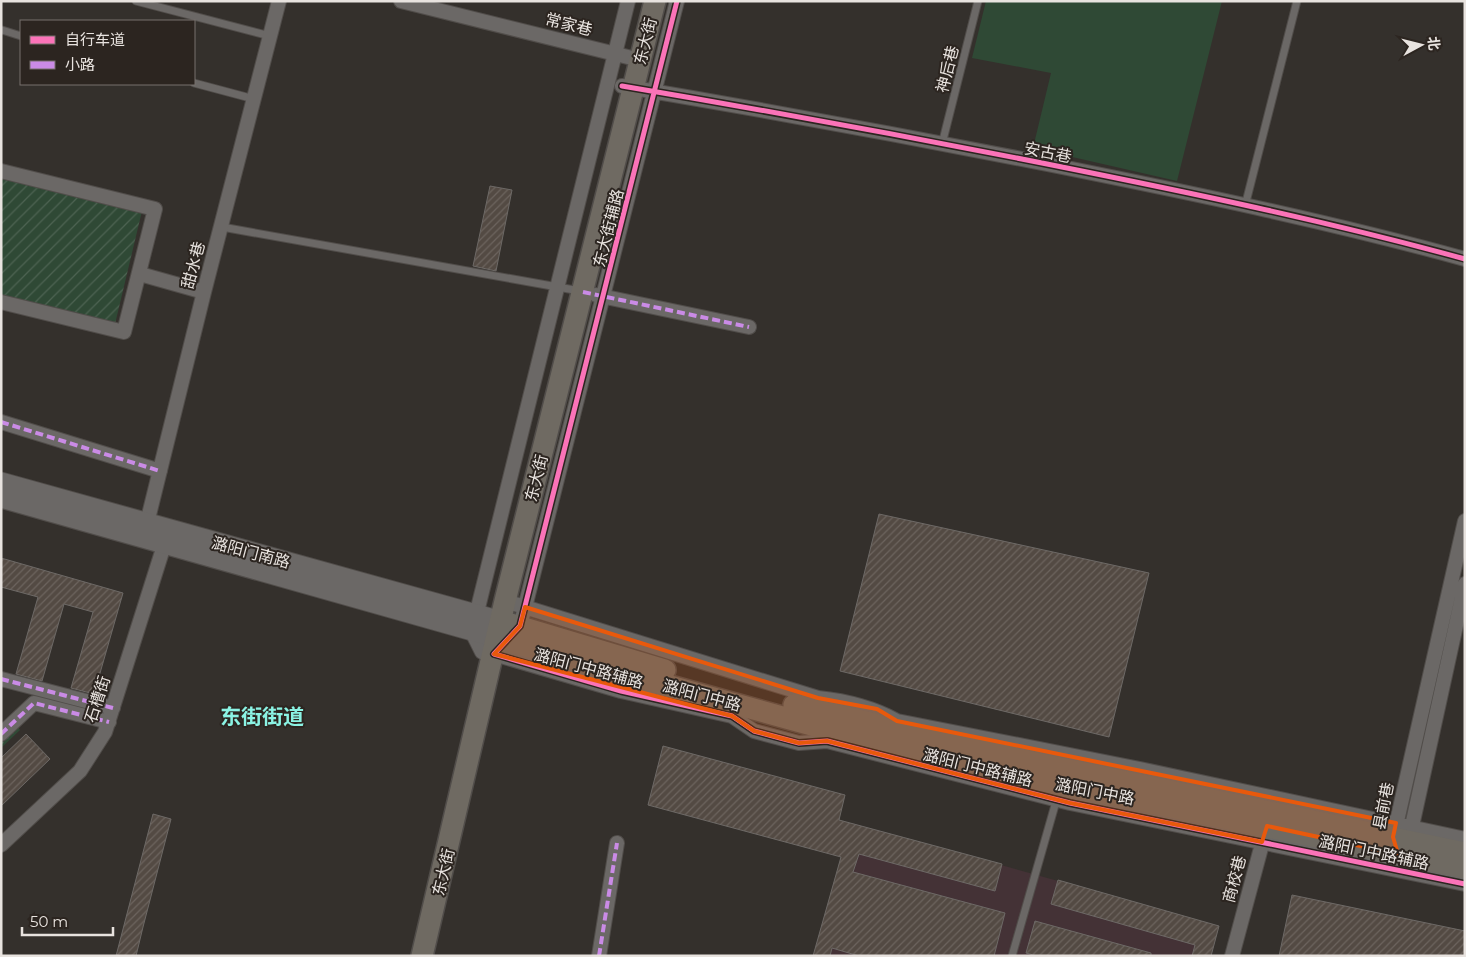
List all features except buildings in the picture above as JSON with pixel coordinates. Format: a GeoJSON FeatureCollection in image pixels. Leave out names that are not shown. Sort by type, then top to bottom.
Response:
{"type":"FeatureCollection","features":[{"type":"Feature","properties":{"kind":"main road","name":"东大街"},"geometry":{"type":"LineString","coordinates":[[422,956],[571,289],[628,87],[628,57],[643,1]]}},
{"type":"Feature","properties":{"kind":"main road","name":"东大街"},"geometry":{"type":"LineString","coordinates":[[628,57],[655,1]]}},
{"type":"Feature","properties":{"kind":"main road","name":"潞阳门南路"},"geometry":{"type":"LineString","coordinates":[[1,482],[145,532]]}},
{"type":"Feature","properties":{"kind":"main road","name":"潞阳门南路"},"geometry":{"type":"LineString","coordinates":[[1,498],[145,532],[496,628]]}},
{"type":"Feature","properties":{"kind":"main road","name":"东大街"},"geometry":{"type":"LineString","coordinates":[[410,956],[496,628]]}},
{"type":"Feature","properties":{"kind":"main road","name":"潞阳门中路"},"geometry":{"type":"LineString","coordinates":[[496,628],[862,739],[1061,784],[1267,826],[1402,836],[1465,853]]}},
{"type":"Feature","properties":{"kind":"main road","name":"潞阳门中路"},"geometry":{"type":"LineString","coordinates":[[1402,836],[1465,868]]}},
{"type":"Feature","properties":{"kind":"street","name":"甜水巷"},"geometry":{"type":"LineString","coordinates":[[145,532],[204,292],[280,1]]}},
{"type":"Feature","properties":{"kind":"street","name":"常家巷"},"geometry":{"type":"LineString","coordinates":[[401,1],[628,57]]}},
{"type":"Feature","properties":{"kind":"street"},"geometry":{"type":"LineString","coordinates":[[496,628],[571,289],[628,57],[628,1]]}},
{"type":"Feature","properties":{"kind":"street","name":"东大街辅路"},"geometry":{"type":"LineString","coordinates":[[496,628],[604,296],[677,1]]}},
{"type":"Feature","properties":{"kind":"street","name":"安古巷"},"geometry":{"type":"LineString","coordinates":[[628,87],[942,144],[1245,206],[1405,242],[1465,259]]}},
{"type":"Feature","properties":{"kind":"street"},"geometry":{"type":"LineString","coordinates":[[1,171],[155,209],[124,332],[1,302]]}},
{"type":"Feature","properties":{"kind":"street"},"geometry":{"type":"LineString","coordinates":[[140,274],[204,292]]}},
{"type":"Feature","properties":{"kind":"street"},"geometry":{"type":"LineString","coordinates":[[571,289],[749,326]]}},
{"type":"Feature","properties":{"kind":"street"},"geometry":{"type":"LineString","coordinates":[[1,422],[160,472]]}},
{"type":"Feature","properties":{"kind":"street","name":"县前巷"},"geometry":{"type":"LineString","coordinates":[[1402,836],[1465,521]]}},
{"type":"Feature","properties":{"kind":"street","name":"石槽街"},"geometry":{"type":"LineString","coordinates":[[1,845],[80,771],[105,732],[167,538]]}},
{"type":"Feature","properties":{"kind":"street","name":"县前巷"},"geometry":{"type":"LineString","coordinates":[[1402,836],[1465,584]]}},
{"type":"Feature","properties":{"kind":"street","name":"潞阳门中路辅路"},"geometry":{"type":"LineString","coordinates":[[496,628],[818,698],[877,709],[897,720],[1402,836],[1465,839]]}},
{"type":"Feature","properties":{"kind":"street"},"geometry":{"type":"LineString","coordinates":[[1,679],[113,708]]}},
{"type":"Feature","properties":{"kind":"street"},"geometry":{"type":"LineString","coordinates":[[1,734],[34,703],[109,722]]}},
{"type":"Feature","properties":{"kind":"street","name":"潞阳门中路辅路"},"geometry":{"type":"LineString","coordinates":[[1267,826],[1465,884]]}},
{"type":"Feature","properties":{"kind":"street","name":"商校巷"},"geometry":{"type":"LineString","coordinates":[[1232,956],[1267,826]]}},
{"type":"Feature","properties":{"kind":"street"},"geometry":{"type":"LineString","coordinates":[[599,956],[617,843]]}},
{"type":"Feature","properties":{"kind":"lane"},"geometry":{"type":"LineString","coordinates":[[136,1],[270,36]]}},
{"type":"Feature","properties":{"kind":"lane","name":"神后巷"},"geometry":{"type":"LineString","coordinates":[[942,144],[978,1]]}},
{"type":"Feature","properties":{"kind":"lane"},"geometry":{"type":"LineString","coordinates":[[1245,206],[1297,1]]}},
{"type":"Feature","properties":{"kind":"lane"},"geometry":{"type":"LineString","coordinates":[[2,30],[20,36]]}},
{"type":"Feature","properties":{"kind":"lane"},"geometry":{"type":"LineString","coordinates":[[195,83],[254,99]]}},
{"type":"Feature","properties":{"kind":"lane"},"geometry":{"type":"LineString","coordinates":[[222,227],[571,289]]}},
{"type":"Feature","properties":{"kind":"lane"},"geometry":{"type":"LineString","coordinates":[[1012,956],[1061,784]]}},
{"type":"Feature","properties":{"kind":"highlighted area"},"geometry":{"type":"Polygon","coordinates":[[[525,607],[818,698],[877,709],[897,721],[1396,823],[1393,837],[1398,854],[1267,826],[1262,842],[1070,803],[827,741],[799,743],[754,731],[732,716],[494,654],[520,626],[525,607]]]}},
{"type":"Feature","properties":{"kind":"shaded area"},"geometry":{"type":"Polygon","coordinates":[[[851,823],[1219,926],[1211,956],[813,956],[851,823]]]}},
{"type":"Feature","properties":{"kind":"green space"},"geometry":{"type":"Polygon","coordinates":[[[986,1],[1222,1],[1177,181],[1033,148],[1051,73],[972,58],[986,1]]]}},
{"type":"Feature","properties":{"kind":"green space"},"geometry":{"type":"Polygon","coordinates":[[[1,177],[142,211],[115,324],[1,295],[1,177]]]}},
{"type":"Feature","properties":{"kind":"green space"},"geometry":{"type":"Polygon","coordinates":[[[15,724],[20,730],[1,748],[1,737],[15,724]]]}},
{"type":"Feature","properties":{"kind":"marked path"},"geometry":{"type":"LineString","coordinates":[[583,292],[749,327]]}},
{"type":"Feature","properties":{"kind":"marked path"},"geometry":{"type":"LineString","coordinates":[[1,422],[160,471]]}},
{"type":"Feature","properties":{"kind":"marked path"},"geometry":{"type":"LineString","coordinates":[[1,679],[113,708]]}},
{"type":"Feature","properties":{"kind":"marked path"},"geometry":{"type":"LineString","coordinates":[[1,734],[34,703],[109,722]]}},
{"type":"Feature","properties":{"kind":"marked path"},"geometry":{"type":"LineString","coordinates":[[599,956],[617,843]]}},
{"type":"Feature","properties":{"kind":"cycle path"},"geometry":{"type":"LineString","coordinates":[[677,1],[520,626],[494,654],[621,691],[732,716],[754,731],[799,743],[827,741],[1070,803],[1465,884]]}},
{"type":"Feature","properties":{"kind":"cycle path"},"geometry":{"type":"LineString","coordinates":[[622,86],[888,133],[1152,185],[1309,220],[1465,259]]}},
{"type":"Feature","properties":{"kind":"district","name":"东街街道"},"geometry":{"type":"Point","coordinates":[262,717]}}]}
